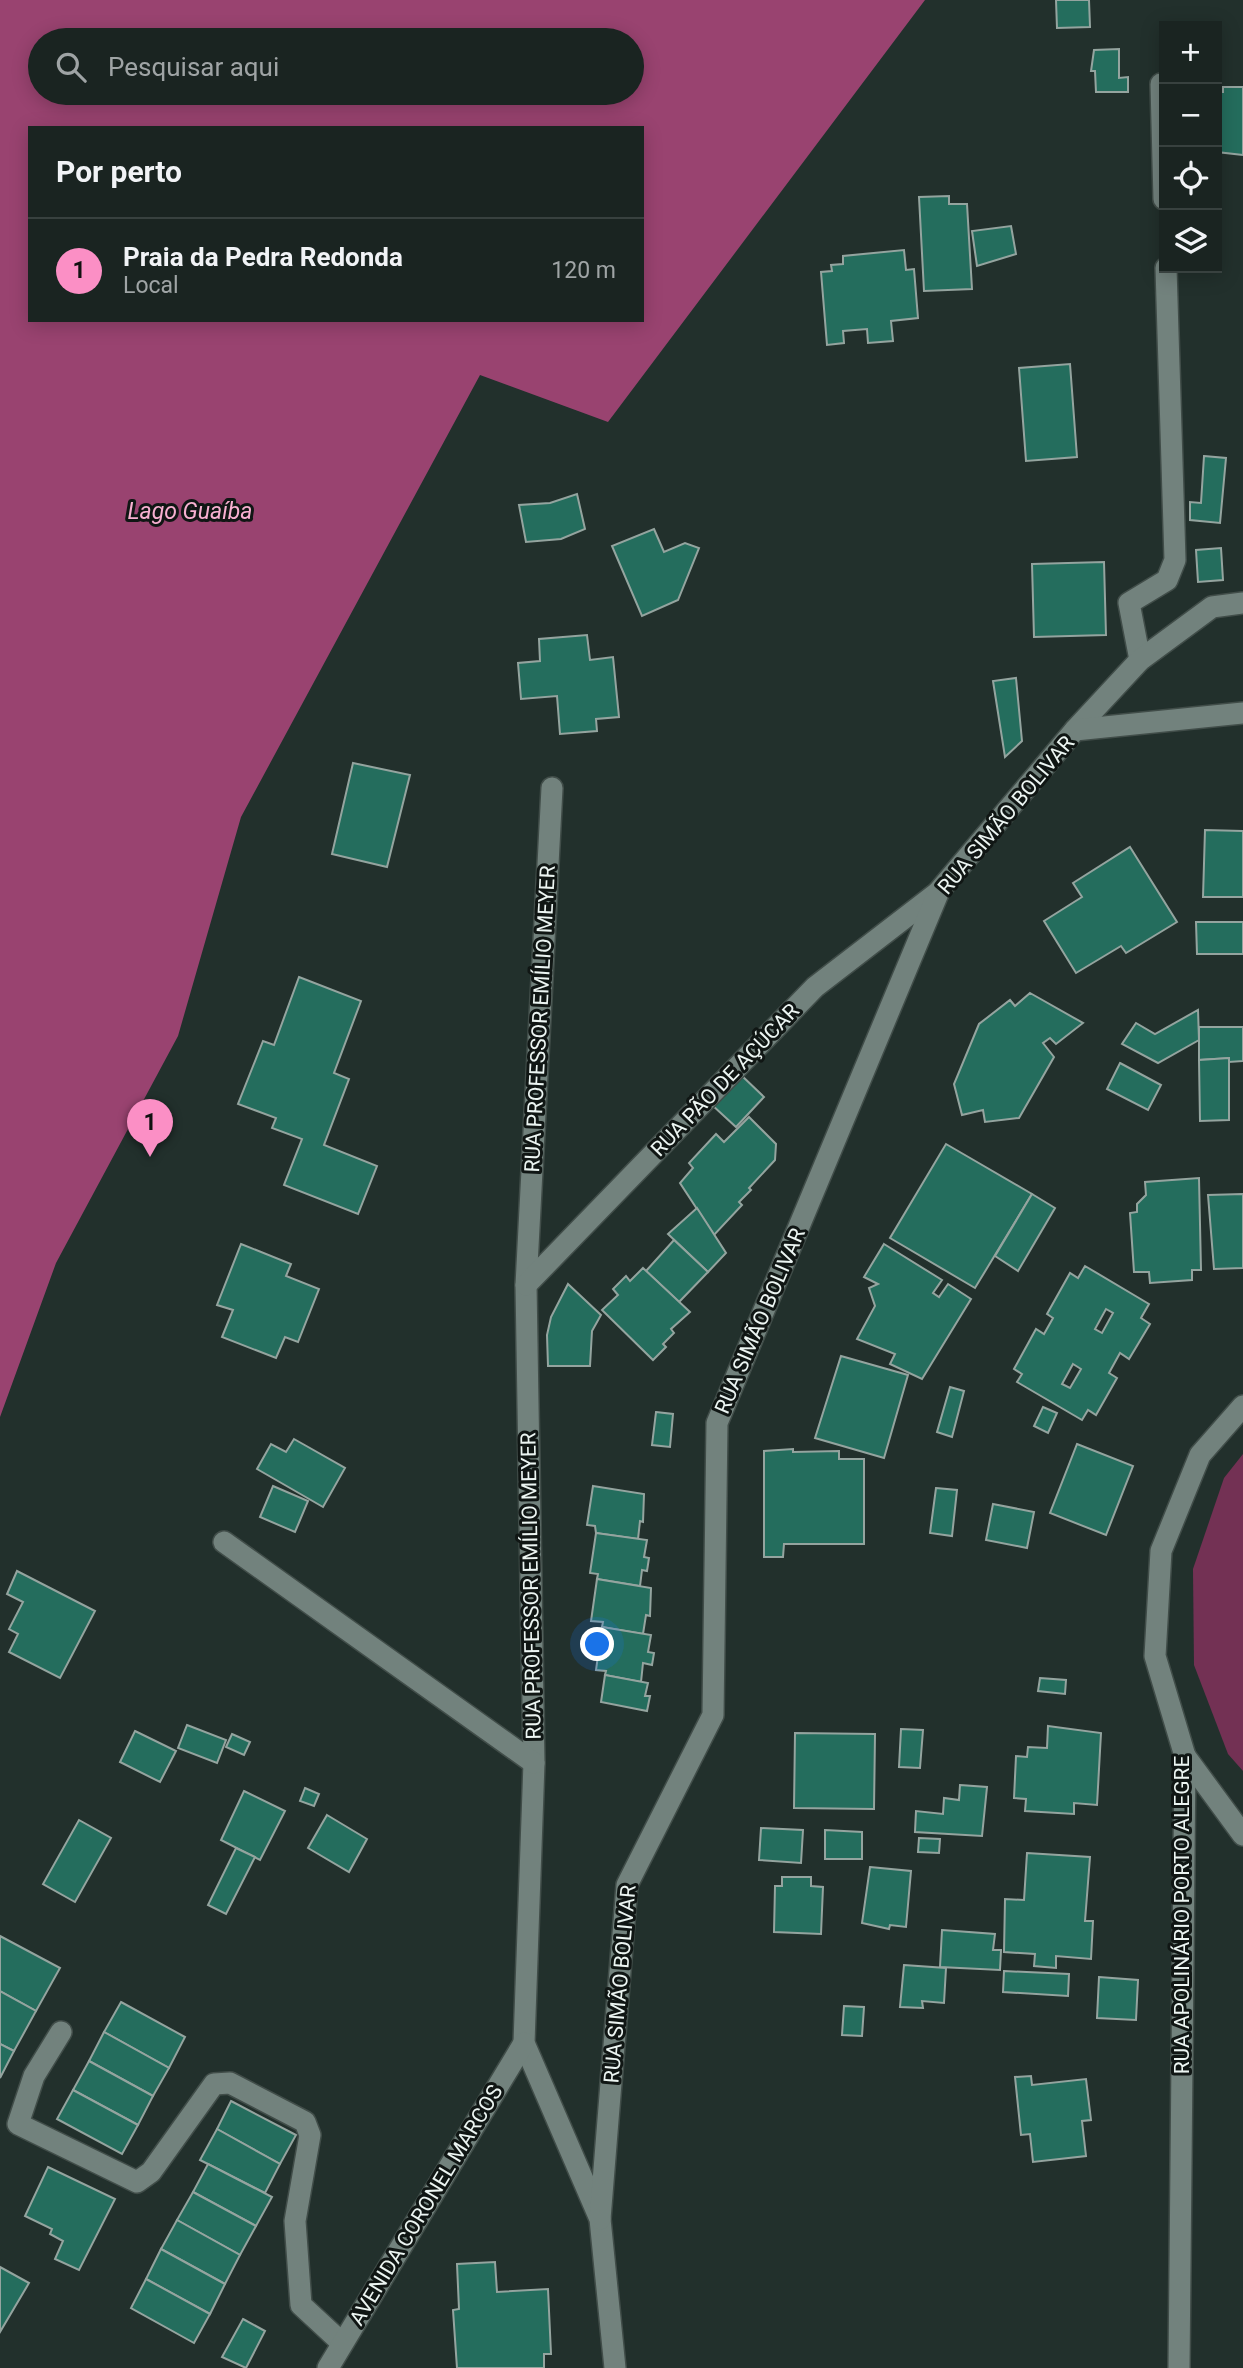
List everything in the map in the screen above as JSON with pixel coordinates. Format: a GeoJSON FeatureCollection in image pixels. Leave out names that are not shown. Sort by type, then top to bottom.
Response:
{"type":"FeatureCollection","features":[{"type":"Feature","properties":{"kind":"street"},"geometry":{"type":"LineString","coordinates":[[1140,660],[1129,603],[1167,580],[1175,560],[1166,273]]}},
{"type":"Feature","properties":{"kind":"street"},"geometry":{"type":"LineString","coordinates":[[1075,730],[1140,660],[1212,607],[1243,603]]}},
{"type":"Feature","properties":{"kind":"street","name":"RUA SIMÃO BOLIVAR"},"geometry":{"type":"LineString","coordinates":[[600,2219],[628,1881],[713,1715],[717,1423],[939,891],[1075,730],[1243,713]]}},
{"type":"Feature","properties":{"kind":"street","name":"RUA PROFESSOR EMÍLIO MEYER"},"geometry":{"type":"LineString","coordinates":[[552,788],[526,1285],[534,1763],[524,2043],[600,2219],[615,2368]]}},
{"type":"Feature","properties":{"kind":"street","name":"RUA PÃO DE AÇÚCAR"},"geometry":{"type":"LineString","coordinates":[[526,1285],[815,986],[939,891]]}},
{"type":"Feature","properties":{"kind":"street","name":"RUA APOLINÁRIO PORTO ALEGRE"},"geometry":{"type":"LineString","coordinates":[[1179,2368],[1185,1756],[1155,1656],[1161,1551],[1200,1455],[1243,1406]]}},
{"type":"Feature","properties":{"kind":"street"},"geometry":{"type":"LineString","coordinates":[[224,1542],[534,1763]]}},
{"type":"Feature","properties":{"kind":"street"},"geometry":{"type":"LineString","coordinates":[[1185,1756],[1243,1835]]}},
{"type":"Feature","properties":{"kind":"street"},"geometry":{"type":"LineString","coordinates":[[61,2032],[34,2076],[18,2124],[137,2182],[151,2172],[214,2084],[230,2083],[305,2122],[310,2135],[295,2221],[301,2305],[342,2343]]}},
{"type":"Feature","properties":{"kind":"street","name":"AVENIDA CORONEL MARCOS"},"geometry":{"type":"LineString","coordinates":[[328,2368],[524,2043]]}},
{"type":"Feature","properties":{"kind":"shaded area"},"geometry":{"type":"Polygon","coordinates":[[[1243,1454],[1243,1771],[1228,1754],[1194,1665],[1193,1569],[1224,1478],[1243,1454]]]}},
{"type":"Feature","properties":{"kind":"water","name":"Lago Guaíba"},"geometry":{"type":"Polygon","coordinates":[[[0,0],[925,0],[608,422],[480,375],[241,817],[178,1036],[56,1263],[0,1417],[0,0]]]}},
{"type":"Feature","properties":{"kind":"building"},"geometry":{"type":"Polygon","coordinates":[[[1056,0],[1089,0],[1090,27],[1057,28],[1056,0]]]}},
{"type":"Feature","properties":{"kind":"building"},"geometry":{"type":"Polygon","coordinates":[[[1119,49],[1119,78],[1128,77],[1128,92],[1096,92],[1095,71],[1091,71],[1094,50],[1119,49]]]}},
{"type":"Feature","properties":{"kind":"building"},"geometry":{"type":"Polygon","coordinates":[[[1223,87],[1243,87],[1243,155],[1222,153],[1223,87]]]}},
{"type":"Feature","properties":{"kind":"building"},"geometry":{"type":"Polygon","coordinates":[[[949,196],[949,204],[967,204],[972,289],[924,291],[919,197],[949,196]]]}},
{"type":"Feature","properties":{"kind":"building"},"geometry":{"type":"Polygon","coordinates":[[[1011,226],[1016,254],[977,266],[972,231],[1011,226]]]}},
{"type":"Feature","properties":{"kind":"building"},"geometry":{"type":"Polygon","coordinates":[[[904,250],[906,270],[914,269],[918,318],[891,321],[893,341],[868,343],[867,329],[843,331],[844,343],[827,345],[821,272],[832,271],[831,265],[843,264],[843,256],[904,250]]]}},
{"type":"Feature","properties":{"kind":"building"},"geometry":{"type":"Polygon","coordinates":[[[1070,364],[1077,457],[1026,461],[1019,368],[1070,364]]]}},
{"type":"Feature","properties":{"kind":"building"},"geometry":{"type":"Polygon","coordinates":[[[1204,456],[1226,458],[1220,523],[1190,520],[1190,502],[1201,503],[1204,456]]]}},
{"type":"Feature","properties":{"kind":"building"},"geometry":{"type":"Polygon","coordinates":[[[577,494],[585,529],[561,539],[526,542],[519,505],[550,503],[577,494]]]}},
{"type":"Feature","properties":{"kind":"building"},"geometry":{"type":"Polygon","coordinates":[[[654,529],[664,552],[685,543],[699,548],[678,600],[642,616],[612,546],[654,529]]]}},
{"type":"Feature","properties":{"kind":"building"},"geometry":{"type":"Polygon","coordinates":[[[1221,548],[1223,580],[1198,582],[1196,550],[1221,548]]]}},
{"type":"Feature","properties":{"kind":"building"},"geometry":{"type":"Polygon","coordinates":[[[1104,562],[1106,635],[1034,637],[1032,564],[1104,562]]]}},
{"type":"Feature","properties":{"kind":"building"},"geometry":{"type":"Polygon","coordinates":[[[587,635],[590,660],[613,657],[619,717],[596,719],[597,731],[560,734],[557,696],[521,699],[518,663],[540,661],[539,639],[587,635]]]}},
{"type":"Feature","properties":{"kind":"building"},"geometry":{"type":"Polygon","coordinates":[[[1016,678],[1022,741],[1005,757],[993,681],[1016,678]]]}},
{"type":"Feature","properties":{"kind":"building"},"geometry":{"type":"Polygon","coordinates":[[[353,763],[410,775],[387,867],[332,854],[353,763]]]}},
{"type":"Feature","properties":{"kind":"building"},"geometry":{"type":"Polygon","coordinates":[[[1205,830],[1243,831],[1243,897],[1203,897],[1205,830]]]}},
{"type":"Feature","properties":{"kind":"building"},"geometry":{"type":"Polygon","coordinates":[[[1130,847],[1177,922],[1126,953],[1121,946],[1076,973],[1044,921],[1082,897],[1073,883],[1130,847]]]}},
{"type":"Feature","properties":{"kind":"building"},"geometry":{"type":"Polygon","coordinates":[[[1196,922],[1243,922],[1243,954],[1197,954],[1196,922]]]}},
{"type":"Feature","properties":{"kind":"building"},"geometry":{"type":"Polygon","coordinates":[[[299,977],[361,1001],[334,1073],[349,1079],[324,1145],[377,1166],[358,1214],[284,1185],[302,1139],[272,1128],[276,1118],[238,1104],[263,1041],[274,1045],[299,977]]]}},
{"type":"Feature","properties":{"kind":"building"},"geometry":{"type":"Polygon","coordinates":[[[1030,993],[1083,1023],[1056,1044],[1050,1038],[1043,1043],[1054,1057],[1019,1118],[985,1122],[983,1110],[962,1115],[954,1084],[979,1024],[1010,1000],[1015,1006],[1030,993]]]}},
{"type":"Feature","properties":{"kind":"building"},"geometry":{"type":"Polygon","coordinates":[[[1198,1010],[1199,1040],[1158,1063],[1122,1044],[1136,1023],[1155,1034],[1198,1010]]]}},
{"type":"Feature","properties":{"kind":"building"},"geometry":{"type":"Polygon","coordinates":[[[1199,1027],[1243,1027],[1243,1061],[1229,1062],[1229,1058],[1199,1060],[1199,1027]]]}},
{"type":"Feature","properties":{"kind":"building"},"geometry":{"type":"Polygon","coordinates":[[[1229,1058],[1229,1120],[1200,1121],[1199,1060],[1229,1058]]]}},
{"type":"Feature","properties":{"kind":"building"},"geometry":{"type":"Polygon","coordinates":[[[1120,1063],[1161,1085],[1148,1110],[1107,1089],[1120,1063]]]}},
{"type":"Feature","properties":{"kind":"building"},"geometry":{"type":"Polygon","coordinates":[[[740,1074],[764,1097],[736,1127],[712,1105],[740,1074]]]}},
{"type":"Feature","properties":{"kind":"building"},"geometry":{"type":"Polygon","coordinates":[[[749,1117],[776,1144],[775,1160],[749,1188],[751,1190],[739,1202],[742,1205],[714,1235],[680,1183],[693,1168],[689,1163],[716,1134],[724,1142],[749,1117]]]}},
{"type":"Feature","properties":{"kind":"building"},"geometry":{"type":"Polygon","coordinates":[[[946,1144],[1032,1194],[975,1288],[890,1238],[946,1144]]]}},
{"type":"Feature","properties":{"kind":"building"},"geometry":{"type":"Polygon","coordinates":[[[1199,1178],[1201,1270],[1192,1270],[1192,1280],[1150,1283],[1149,1272],[1134,1272],[1130,1213],[1137,1212],[1137,1204],[1146,1195],[1145,1182],[1199,1178]]]}},
{"type":"Feature","properties":{"kind":"building"},"geometry":{"type":"Polygon","coordinates":[[[1032,1194],[1055,1208],[1018,1271],[995,1256],[1032,1194]]]}},
{"type":"Feature","properties":{"kind":"building"},"geometry":{"type":"Polygon","coordinates":[[[1243,1194],[1243,1268],[1214,1269],[1208,1195],[1243,1194]]]}},
{"type":"Feature","properties":{"kind":"building"},"geometry":{"type":"Polygon","coordinates":[[[697,1208],[726,1253],[708,1272],[668,1234],[697,1208]]]}},
{"type":"Feature","properties":{"kind":"building"},"geometry":{"type":"Polygon","coordinates":[[[674,1240],[708,1272],[679,1302],[646,1271],[674,1240]]]}},
{"type":"Feature","properties":{"kind":"building"},"geometry":{"type":"Polygon","coordinates":[[[241,1244],[291,1264],[286,1276],[319,1289],[298,1342],[285,1337],[276,1358],[222,1337],[233,1310],[217,1305],[241,1244]]]}},
{"type":"Feature","properties":{"kind":"building"},"geometry":{"type":"Polygon","coordinates":[[[884,1244],[942,1280],[933,1293],[939,1297],[948,1284],[971,1299],[922,1379],[890,1364],[895,1354],[857,1339],[875,1306],[869,1288],[878,1284],[864,1277],[884,1244]]]}},
{"type":"Feature","properties":{"kind":"building"},"geometry":{"type":"Polygon","coordinates":[[[1085,1266],[1149,1304],[1141,1318],[1150,1324],[1129,1359],[1120,1353],[1109,1373],[1117,1378],[1096,1415],[1088,1410],[1082,1420],[1017,1382],[1022,1374],[1014,1369],[1036,1329],[1044,1334],[1053,1318],[1047,1314],[1070,1273],[1078,1278],[1085,1266]],[[1106,1309],[1095,1329],[1102,1333],[1113,1313],[1106,1309]],[[1073,1364],[1062,1384],[1070,1388],[1081,1369],[1073,1364]]]}},
{"type":"Feature","properties":{"kind":"building"},"geometry":{"type":"Polygon","coordinates":[[[643,1268],[690,1312],[671,1329],[674,1333],[663,1344],[666,1347],[653,1360],[602,1310],[618,1295],[613,1289],[626,1276],[630,1281],[643,1268]]]}},
{"type":"Feature","properties":{"kind":"building"},"geometry":{"type":"Polygon","coordinates":[[[568,1284],[601,1315],[592,1331],[590,1366],[548,1366],[547,1335],[551,1317],[568,1284]]]}},
{"type":"Feature","properties":{"kind":"building"},"geometry":{"type":"Polygon","coordinates":[[[841,1356],[908,1375],[884,1458],[815,1438],[841,1356]]]}},
{"type":"Feature","properties":{"kind":"building"},"geometry":{"type":"Polygon","coordinates":[[[950,1387],[964,1391],[952,1437],[937,1432],[950,1387]]]}},
{"type":"Feature","properties":{"kind":"building"},"geometry":{"type":"Polygon","coordinates":[[[1043,1407],[1057,1413],[1048,1433],[1034,1426],[1043,1407]]]}},
{"type":"Feature","properties":{"kind":"building"},"geometry":{"type":"Polygon","coordinates":[[[656,1412],[673,1414],[670,1447],[652,1445],[656,1412]]]}},
{"type":"Feature","properties":{"kind":"building"},"geometry":{"type":"Polygon","coordinates":[[[294,1439],[345,1468],[323,1507],[257,1469],[271,1444],[286,1452],[294,1439]]]}},
{"type":"Feature","properties":{"kind":"building"},"geometry":{"type":"Polygon","coordinates":[[[1077,1444],[1133,1466],[1106,1535],[1050,1513],[1077,1444]]]}},
{"type":"Feature","properties":{"kind":"building"},"geometry":{"type":"Polygon","coordinates":[[[793,1449],[793,1452],[839,1451],[839,1459],[864,1459],[864,1544],[784,1544],[783,1557],[764,1557],[764,1451],[793,1449]]]}},
{"type":"Feature","properties":{"kind":"building"},"geometry":{"type":"Polygon","coordinates":[[[273,1486],[308,1501],[295,1532],[260,1517],[273,1486]]]}},
{"type":"Feature","properties":{"kind":"building"},"geometry":{"type":"Polygon","coordinates":[[[593,1486],[644,1494],[643,1522],[640,1521],[638,1539],[596,1533],[595,1526],[587,1525],[593,1486]]]}},
{"type":"Feature","properties":{"kind":"building"},"geometry":{"type":"Polygon","coordinates":[[[936,1488],[957,1490],[952,1536],[930,1533],[936,1488]]]}},
{"type":"Feature","properties":{"kind":"building"},"geometry":{"type":"Polygon","coordinates":[[[993,1504],[1034,1512],[1027,1548],[986,1540],[993,1504]]]}},
{"type":"Feature","properties":{"kind":"building"},"geometry":{"type":"Polygon","coordinates":[[[596,1533],[647,1540],[644,1557],[649,1558],[647,1571],[642,1570],[640,1586],[597,1579],[598,1574],[590,1573],[596,1533]]]}},
{"type":"Feature","properties":{"kind":"building"},"geometry":{"type":"Polygon","coordinates":[[[17,1571],[95,1611],[60,1678],[9,1652],[18,1634],[9,1629],[23,1602],[7,1594],[17,1571]]]}},
{"type":"Feature","properties":{"kind":"building"},"geometry":{"type":"Polygon","coordinates":[[[597,1579],[651,1588],[650,1616],[646,1615],[643,1634],[602,1627],[603,1622],[591,1621],[597,1579]]]}},
{"type":"Feature","properties":{"kind":"building"},"geometry":{"type":"Polygon","coordinates":[[[602,1627],[651,1635],[648,1652],[654,1653],[652,1665],[643,1663],[641,1682],[605,1675],[606,1671],[596,1670],[602,1627]]]}},
{"type":"Feature","properties":{"kind":"building"},"geometry":{"type":"Polygon","coordinates":[[[605,1675],[648,1683],[645,1696],[650,1696],[647,1711],[601,1702],[605,1675]]]}},
{"type":"Feature","properties":{"kind":"building"},"geometry":{"type":"Polygon","coordinates":[[[1040,1678],[1066,1680],[1065,1694],[1038,1691],[1040,1678]]]}},
{"type":"Feature","properties":{"kind":"building"},"geometry":{"type":"Polygon","coordinates":[[[187,1725],[226,1740],[217,1763],[178,1748],[187,1725]]]}},
{"type":"Feature","properties":{"kind":"building"},"geometry":{"type":"Polygon","coordinates":[[[1048,1726],[1101,1733],[1097,1805],[1074,1803],[1074,1814],[1025,1811],[1026,1799],[1014,1798],[1016,1756],[1027,1757],[1028,1747],[1047,1748],[1048,1726]]]}},
{"type":"Feature","properties":{"kind":"building"},"geometry":{"type":"Polygon","coordinates":[[[901,1729],[923,1730],[920,1768],[899,1767],[901,1729]]]}},
{"type":"Feature","properties":{"kind":"building"},"geometry":{"type":"Polygon","coordinates":[[[135,1731],[176,1751],[160,1782],[120,1762],[135,1731]]]}},
{"type":"Feature","properties":{"kind":"building"},"geometry":{"type":"Polygon","coordinates":[[[795,1733],[875,1734],[874,1809],[794,1808],[795,1733]]]}},
{"type":"Feature","properties":{"kind":"building"},"geometry":{"type":"Polygon","coordinates":[[[232,1734],[250,1742],[244,1755],[226,1747],[232,1734]]]}},
{"type":"Feature","properties":{"kind":"building"},"geometry":{"type":"Polygon","coordinates":[[[960,1785],[987,1787],[982,1836],[915,1832],[916,1811],[943,1814],[944,1798],[959,1800],[960,1785]]]}},
{"type":"Feature","properties":{"kind":"building"},"geometry":{"type":"Polygon","coordinates":[[[305,1788],[319,1794],[314,1806],[300,1801],[305,1788]]]}},
{"type":"Feature","properties":{"kind":"building"},"geometry":{"type":"Polygon","coordinates":[[[244,1791],[285,1811],[260,1860],[221,1840],[244,1791]]]}},
{"type":"Feature","properties":{"kind":"building"},"geometry":{"type":"Polygon","coordinates":[[[327,1815],[367,1839],[349,1872],[308,1848],[327,1815]]]}},
{"type":"Feature","properties":{"kind":"building"},"geometry":{"type":"Polygon","coordinates":[[[79,1820],[111,1838],[75,1902],[43,1884],[79,1820]]]}},
{"type":"Feature","properties":{"kind":"building"},"geometry":{"type":"Polygon","coordinates":[[[761,1828],[803,1830],[801,1863],[759,1860],[761,1828]]]}},
{"type":"Feature","properties":{"kind":"building"},"geometry":{"type":"Polygon","coordinates":[[[825,1830],[862,1832],[862,1859],[825,1859],[825,1830]]]}},
{"type":"Feature","properties":{"kind":"building"},"geometry":{"type":"Polygon","coordinates":[[[919,1838],[940,1839],[939,1853],[918,1852],[919,1838]]]}},
{"type":"Feature","properties":{"kind":"building"},"geometry":{"type":"Polygon","coordinates":[[[236,1848],[255,1857],[226,1914],[208,1905],[236,1848]]]}},
{"type":"Feature","properties":{"kind":"building"},"geometry":{"type":"Polygon","coordinates":[[[1027,1853],[1090,1857],[1085,1921],[1093,1921],[1091,1959],[1056,1956],[1056,1968],[1034,1966],[1035,1954],[1004,1952],[1005,1899],[1024,1900],[1027,1853]]]}},
{"type":"Feature","properties":{"kind":"building"},"geometry":{"type":"Polygon","coordinates":[[[870,1867],[911,1871],[906,1927],[890,1925],[889,1929],[862,1923],[870,1867]]]}},
{"type":"Feature","properties":{"kind":"building"},"geometry":{"type":"Polygon","coordinates":[[[782,1877],[811,1877],[811,1886],[823,1887],[821,1934],[774,1932],[775,1886],[782,1886],[782,1877]]]}},
{"type":"Feature","properties":{"kind":"building"},"geometry":{"type":"Polygon","coordinates":[[[942,1930],[995,1934],[993,1950],[1001,1950],[1000,1970],[940,1967],[942,1930]]]}},
{"type":"Feature","properties":{"kind":"building"},"geometry":{"type":"Polygon","coordinates":[[[0,1936],[60,1968],[36,2011],[0,1991],[0,1936]]]}},
{"type":"Feature","properties":{"kind":"building"},"geometry":{"type":"Polygon","coordinates":[[[904,1965],[946,1968],[944,2003],[922,2001],[923,2008],[900,2007],[904,1965]]]}},
{"type":"Feature","properties":{"kind":"building"},"geometry":{"type":"Polygon","coordinates":[[[1004,1971],[1069,1974],[1068,1996],[1003,1992],[1004,1971]]]}},
{"type":"Feature","properties":{"kind":"building"},"geometry":{"type":"Polygon","coordinates":[[[1099,1977],[1138,1980],[1136,2020],[1097,2018],[1099,1977]]]}},
{"type":"Feature","properties":{"kind":"building"},"geometry":{"type":"Polygon","coordinates":[[[0,1991],[36,2011],[14,2051],[0,2044],[0,1991]]]}},
{"type":"Feature","properties":{"kind":"building"},"geometry":{"type":"Polygon","coordinates":[[[121,2002],[185,2037],[169,2068],[104,2032],[121,2002]]]}},
{"type":"Feature","properties":{"kind":"building"},"geometry":{"type":"Polygon","coordinates":[[[844,2006],[864,2007],[862,2036],[842,2035],[844,2006]]]}},
{"type":"Feature","properties":{"kind":"building"},"geometry":{"type":"Polygon","coordinates":[[[104,2032],[169,2068],[153,2096],[89,2061],[104,2032]]]}},
{"type":"Feature","properties":{"kind":"building"},"geometry":{"type":"Polygon","coordinates":[[[0,2044],[14,2051],[0,2078],[0,2044]]]}},
{"type":"Feature","properties":{"kind":"building"},"geometry":{"type":"Polygon","coordinates":[[[89,2061],[153,2096],[138,2125],[73,2090],[89,2061]]]}},
{"type":"Feature","properties":{"kind":"building"},"geometry":{"type":"Polygon","coordinates":[[[1031,2076],[1032,2085],[1086,2079],[1091,2120],[1082,2121],[1086,2156],[1033,2162],[1030,2134],[1021,2135],[1015,2077],[1031,2076]]]}},
{"type":"Feature","properties":{"kind":"building"},"geometry":{"type":"Polygon","coordinates":[[[73,2090],[138,2125],[122,2154],[57,2119],[73,2090]]]}},
{"type":"Feature","properties":{"kind":"building"},"geometry":{"type":"Polygon","coordinates":[[[231,2101],[296,2135],[280,2164],[217,2129],[231,2101]]]}},
{"type":"Feature","properties":{"kind":"building"},"geometry":{"type":"Polygon","coordinates":[[[217,2129],[280,2164],[265,2193],[200,2160],[217,2129]]]}},
{"type":"Feature","properties":{"kind":"building"},"geometry":{"type":"Polygon","coordinates":[[[208,2164],[272,2197],[256,2226],[193,2192],[208,2164]]]}},
{"type":"Feature","properties":{"kind":"building"},"geometry":{"type":"Polygon","coordinates":[[[48,2167],[115,2199],[79,2270],[55,2259],[63,2241],[50,2234],[52,2229],[25,2216],[48,2167]]]}},
{"type":"Feature","properties":{"kind":"building"},"geometry":{"type":"Polygon","coordinates":[[[193,2192],[256,2226],[240,2255],[177,2220],[193,2192]]]}},
{"type":"Feature","properties":{"kind":"building"},"geometry":{"type":"Polygon","coordinates":[[[177,2220],[240,2255],[225,2284],[161,2249],[177,2220]]]}},
{"type":"Feature","properties":{"kind":"building"},"geometry":{"type":"Polygon","coordinates":[[[161,2249],[225,2284],[210,2314],[146,2279],[161,2249]]]}},
{"type":"Feature","properties":{"kind":"building"},"geometry":{"type":"Polygon","coordinates":[[[495,2262],[497,2292],[548,2289],[551,2354],[544,2354],[544,2368],[457,2368],[453,2310],[459,2309],[457,2264],[495,2262]]]}},
{"type":"Feature","properties":{"kind":"building"},"geometry":{"type":"Polygon","coordinates":[[[0,2267],[29,2283],[0,2332],[0,2267]]]}},
{"type":"Feature","properties":{"kind":"building"},"geometry":{"type":"Polygon","coordinates":[[[146,2279],[210,2314],[194,2343],[131,2308],[146,2279]]]}},
{"type":"Feature","properties":{"kind":"building"},"geometry":{"type":"Polygon","coordinates":[[[243,2319],[265,2331],[246,2368],[222,2357],[243,2319]]]}},
{"type":"Feature","properties":{"kind":"place","name":"Praia da Pedra Redonda"},"geometry":{"type":"Point","coordinates":[150,1157]}}]}
